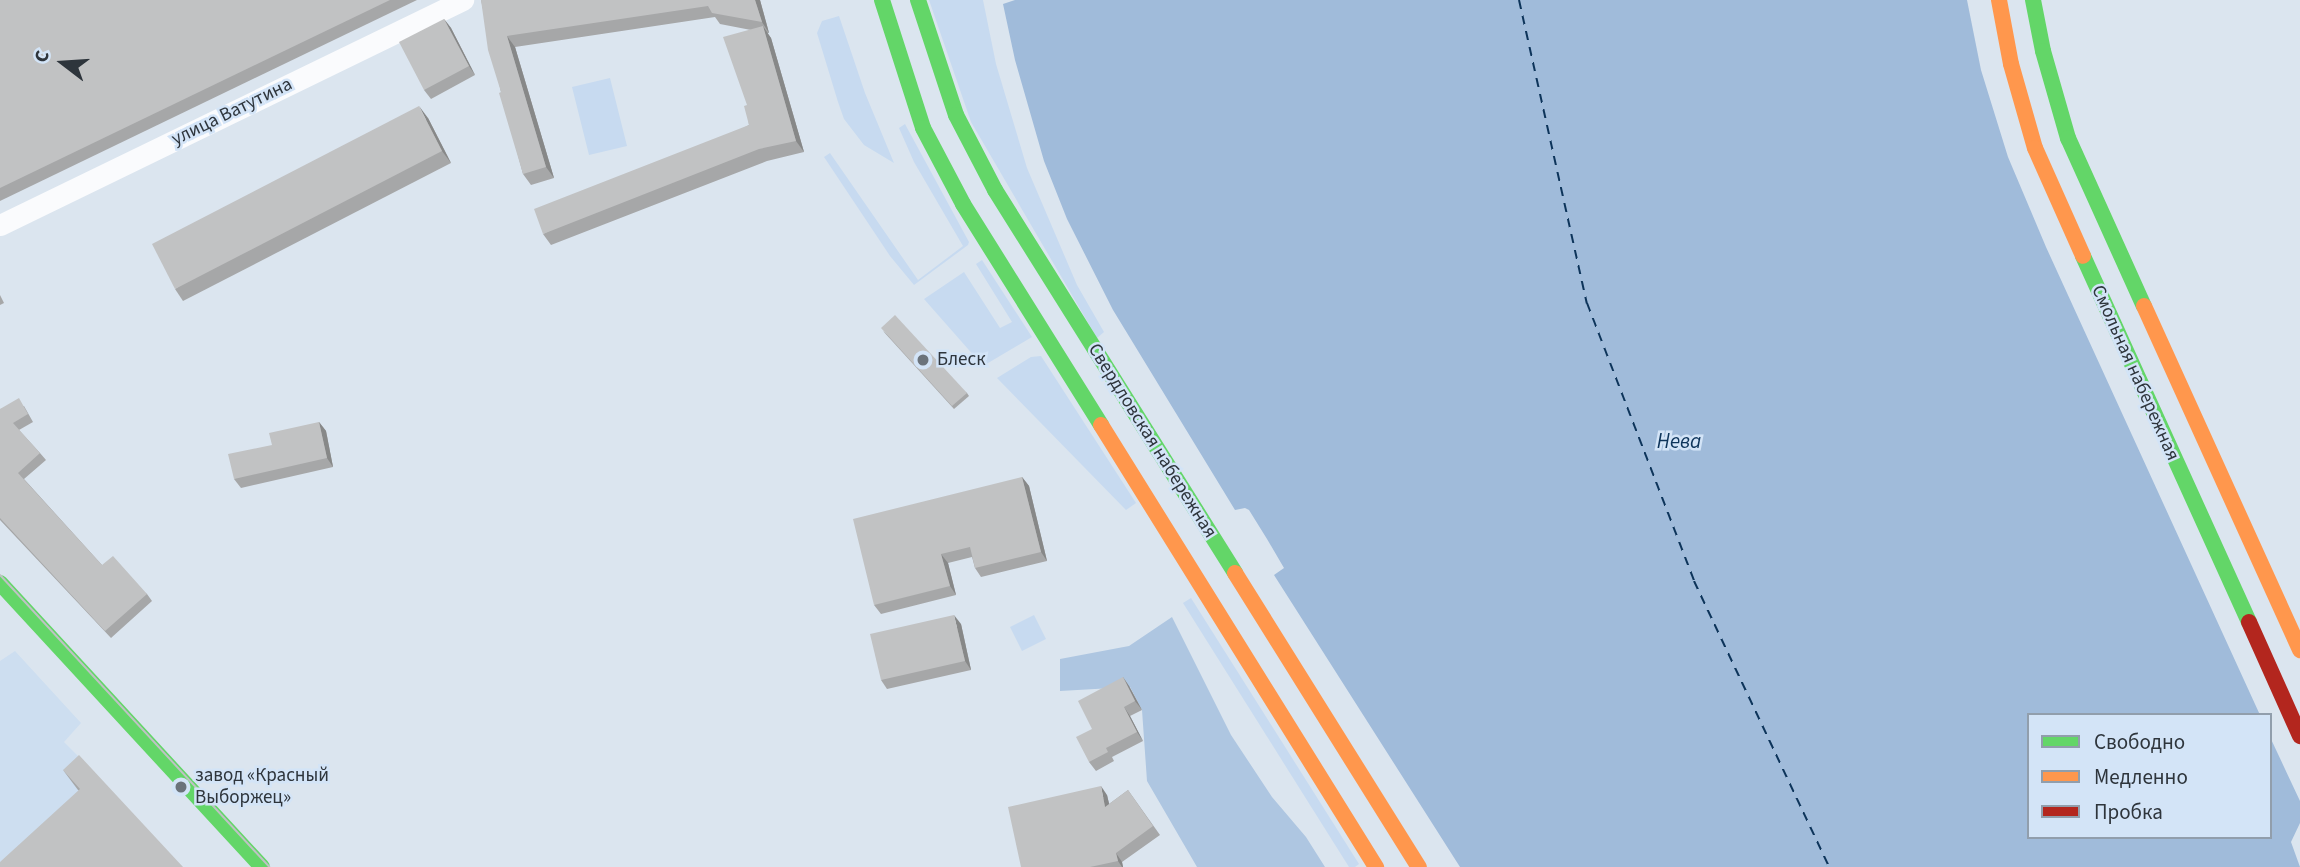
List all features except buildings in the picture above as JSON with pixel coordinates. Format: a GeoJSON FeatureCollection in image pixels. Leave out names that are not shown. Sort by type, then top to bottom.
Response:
{"type":"FeatureCollection","features":[{"type":"Feature","properties":{"kind":"main road","name":"Свердловская набережная"},"geometry":{"type":"LineString","coordinates":[[882,0],[923,128],[963,204],[1376,867]]}},
{"type":"Feature","properties":{"kind":"main road","name":"Свердловская набережная"},"geometry":{"type":"LineString","coordinates":[[918,0],[931,47],[956,115],[995,190],[1419,867]]}},
{"type":"Feature","properties":{"kind":"main road","name":"Смольная набережная"},"geometry":{"type":"LineString","coordinates":[[1999,0],[2011,64],[2035,148],[2300,736]]}},
{"type":"Feature","properties":{"kind":"main road","name":"Смольная набережная"},"geometry":{"type":"LineString","coordinates":[[2034,0],[2043,51],[2068,138],[2300,650]]}},
{"type":"Feature","properties":{"kind":"main road"},"geometry":{"type":"LineString","coordinates":[[0,583],[262,867]]}},
{"type":"Feature","properties":{"kind":"street","name":"улица Ватутина"},"geometry":{"type":"LineString","coordinates":[[0,225],[464,0]]}},
{"type":"Feature","properties":{"kind":"shaded area"},"geometry":{"type":"Polygon","coordinates":[[[929,0],[983,0],[996,64],[1027,168],[1077,285],[1104,332],[1097,338],[971,122],[929,0]]]}},
{"type":"Feature","properties":{"kind":"shaded area"},"geometry":{"type":"Polygon","coordinates":[[[839,16],[865,93],[894,163],[864,145],[844,119],[817,33],[822,21],[839,16]]]}},
{"type":"Feature","properties":{"kind":"shaded area"},"geometry":{"type":"Polygon","coordinates":[[[610,78],[627,146],[589,155],[572,87],[610,78]]]}},
{"type":"Feature","properties":{"kind":"shaded area"},"geometry":{"type":"Polygon","coordinates":[[[905,124],[969,242],[914,285],[890,256],[824,157],[830,153],[918,280],[963,246],[914,162],[899,128],[905,124]]]}},
{"type":"Feature","properties":{"kind":"shaded area"},"geometry":{"type":"Polygon","coordinates":[[[982,260],[1032,337],[983,366],[924,299],[964,272],[1000,328],[1012,322],[976,264],[982,260]]]}},
{"type":"Feature","properties":{"kind":"shaded area"},"geometry":{"type":"Polygon","coordinates":[[[1041,356],[1136,503],[1126,510],[997,378],[1031,357],[1041,356]]]}},
{"type":"Feature","properties":{"kind":"shaded area"},"geometry":{"type":"Polygon","coordinates":[[[1191,598],[1359,864],[1355,867],[1349,867],[1183,603],[1191,598]]]}},
{"type":"Feature","properties":{"kind":"shaded area"},"geometry":{"type":"Polygon","coordinates":[[[1034,615],[1046,639],[1022,651],[1010,627],[1034,615]]]}},
{"type":"Feature","properties":{"kind":"shaded area"},"geometry":{"type":"Polygon","coordinates":[[[1172,617],[1231,735],[1272,797],[1306,837],[1325,867],[1197,867],[1147,781],[1142,710],[1130,687],[1060,691],[1060,659],[1129,646],[1172,617]]]}},
{"type":"Feature","properties":{"kind":"shaded area"},"geometry":{"type":"Polygon","coordinates":[[[15,651],[81,723],[64,742],[97,775],[0,867],[0,661],[15,651]]]}},
{"type":"Feature","properties":{"kind":"water","name":"Нева"},"geometry":{"type":"Polygon","coordinates":[[[1015,0],[1967,0],[1981,70],[2008,157],[2046,247],[2259,713],[2027,713],[2027,839],[2272,839],[2272,741],[2300,801],[2300,823],[2291,842],[2300,867],[1460,867],[1274,575],[1284,568],[1249,510],[1235,510],[1113,310],[1067,219],[1044,161],[1015,60],[1003,4],[1015,0]]]}},
{"type":"Feature","properties":{"kind":"ferry route"},"geometry":{"type":"LineString","coordinates":[[1519,0],[1587,303],[1694,581],[1829,867]]}},
{"type":"Feature","properties":{"kind":"tram line"},"geometry":{"type":"LineString","coordinates":[[0,575],[269,867]]}},
{"type":"Feature","properties":{"kind":"traffic: fast"},"geometry":{"type":"LineString","coordinates":[[882,0],[923,128],[963,204],[1101,425]]}},
{"type":"Feature","properties":{"kind":"traffic: fast"},"geometry":{"type":"LineString","coordinates":[[918,0],[956,115],[995,190],[1235,573]]}},
{"type":"Feature","properties":{"kind":"traffic: fast"},"geometry":{"type":"LineString","coordinates":[[2033,0],[2043,51],[2068,138],[2144,306]]}},
{"type":"Feature","properties":{"kind":"traffic: fast"},"geometry":{"type":"LineString","coordinates":[[2083,256],[2249,622]]}},
{"type":"Feature","properties":{"kind":"traffic: fast"},"geometry":{"type":"LineString","coordinates":[[0,583],[262,867]]}},
{"type":"Feature","properties":{"kind":"traffic: slow"},"geometry":{"type":"LineString","coordinates":[[1999,0],[2011,64],[2035,148],[2083,256]]}},
{"type":"Feature","properties":{"kind":"traffic: slow"},"geometry":{"type":"LineString","coordinates":[[2144,306],[2300,650]]}},
{"type":"Feature","properties":{"kind":"traffic: slow"},"geometry":{"type":"LineString","coordinates":[[1101,425],[1376,867]]}},
{"type":"Feature","properties":{"kind":"traffic: slow"},"geometry":{"type":"LineString","coordinates":[[1235,573],[1419,867]]}},
{"type":"Feature","properties":{"kind":"traffic: jam"},"geometry":{"type":"LineString","coordinates":[[2249,622],[2300,736]]}},
{"type":"Feature","properties":{"kind":"place","name":"Блеск"},"geometry":{"type":"Point","coordinates":[923,360]}},
{"type":"Feature","properties":{"kind":"place","name":"завод «Красный Выборжец»"},"geometry":{"type":"Point","coordinates":[181,787]}}]}
